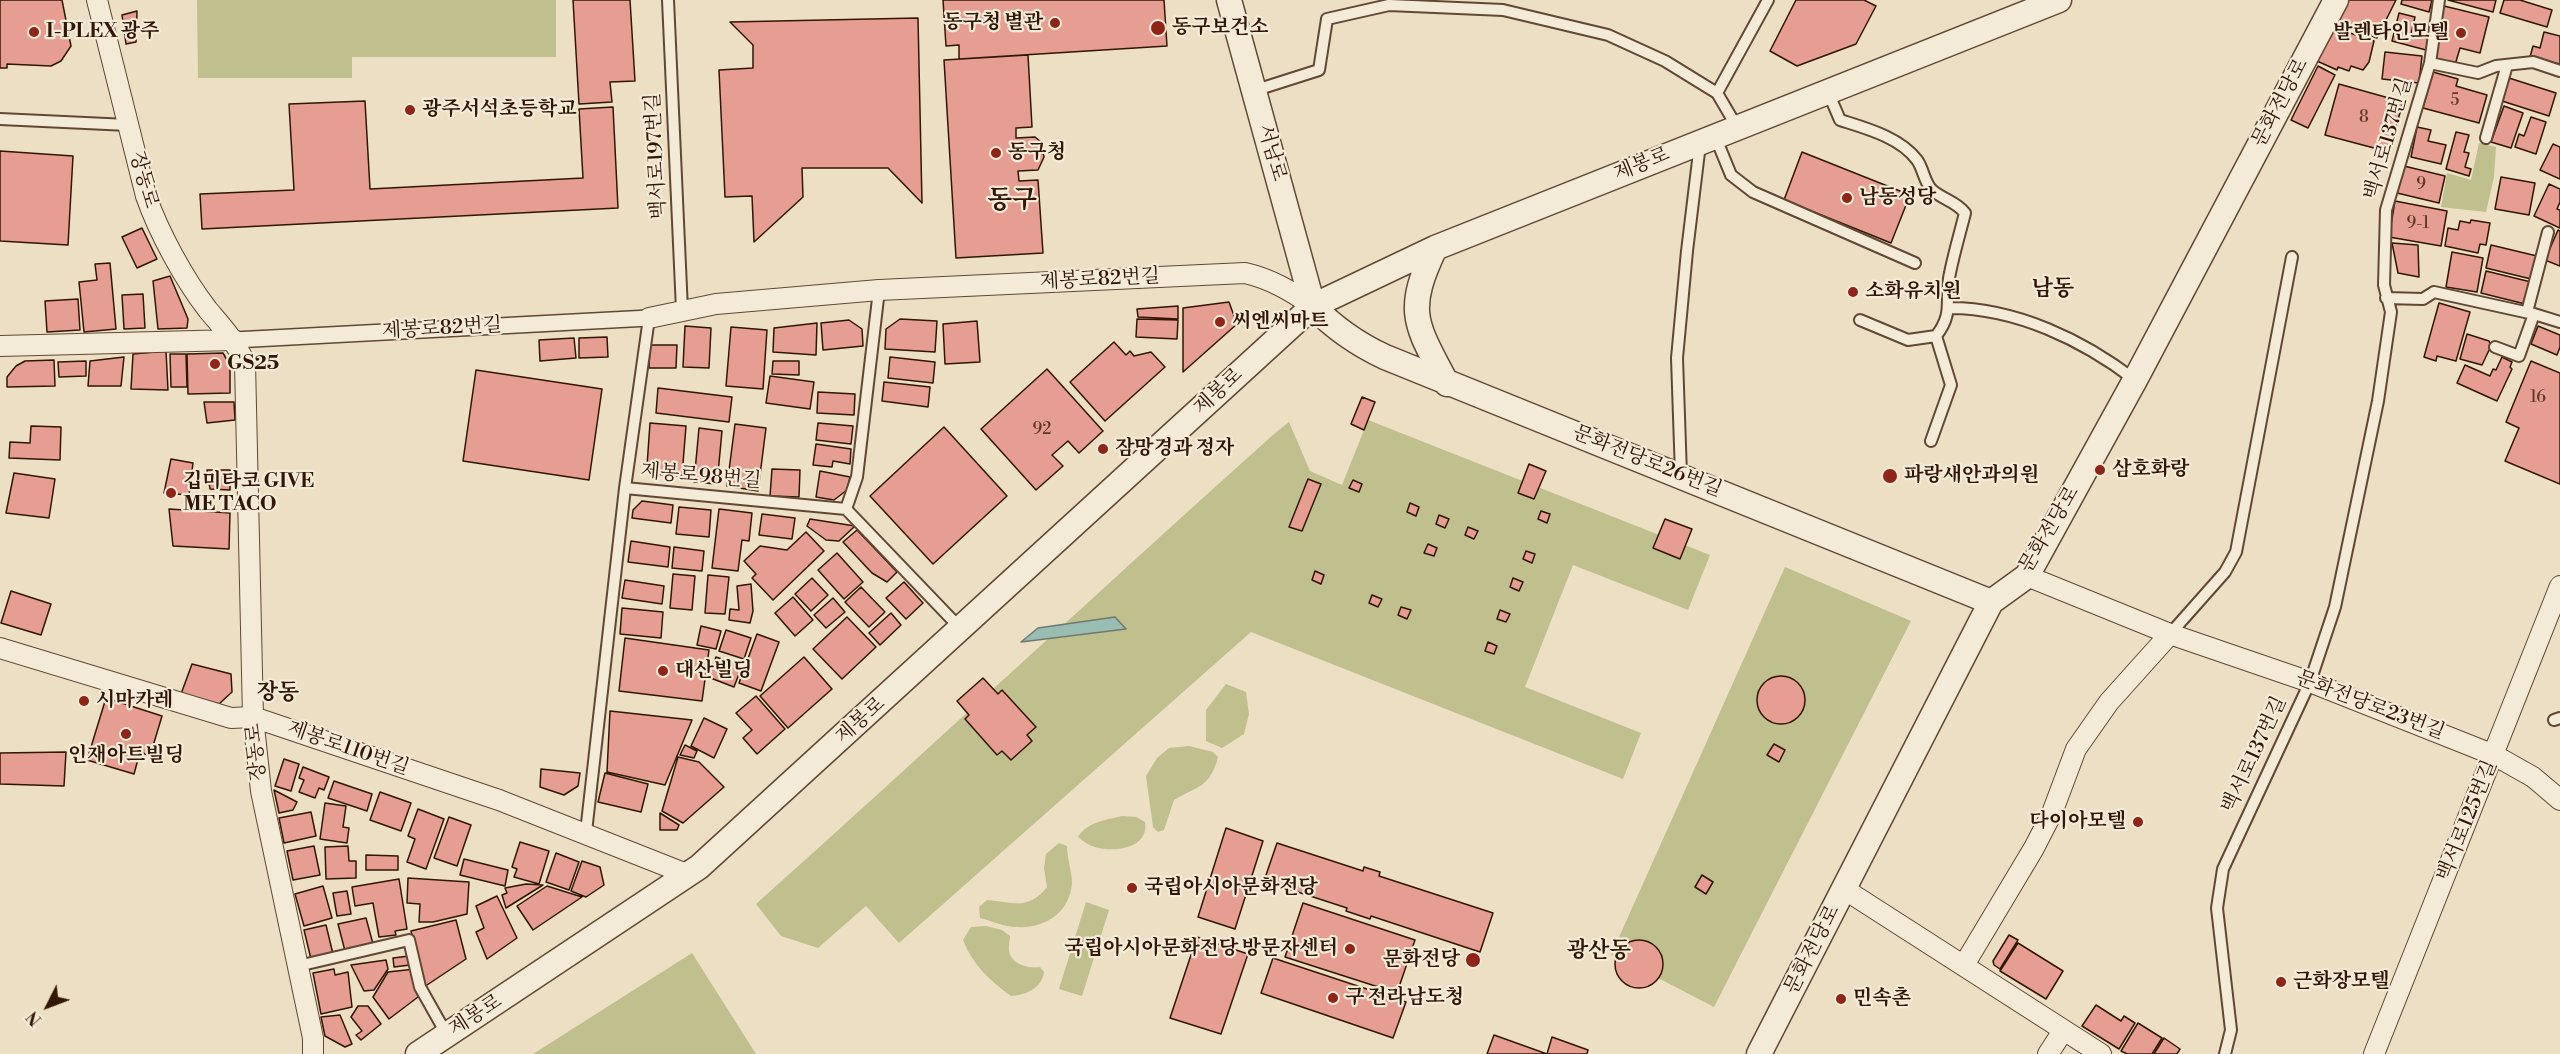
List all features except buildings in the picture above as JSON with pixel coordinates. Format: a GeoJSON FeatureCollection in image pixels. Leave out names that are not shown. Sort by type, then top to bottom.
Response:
{"type":"FeatureCollection","features":[{"type":"Feature","properties":{"kind":"street","name":"장동로"},"geometry":{"type":"LineString","coordinates":[[97,0],[146,196],[157,227],[207,309],[234,340],[245,363],[253,717],[261,791],[313,1038],[314,1054]]}},
{"type":"Feature","properties":{"kind":"street","name":"서남로"},"geometry":{"type":"LineString","coordinates":[[1229,0],[1313,306]]}},
{"type":"Feature","properties":{"kind":"street","name":"제봉로"},"geometry":{"type":"LineString","coordinates":[[418,1054],[689,875],[962,629],[1313,306],[1435,248],[2059,0]]}},
{"type":"Feature","properties":{"kind":"street","name":"문화전당로"},"geometry":{"type":"LineString","coordinates":[[1759,1054],[1991,602],[2027,576],[2135,380],[2336,0]]}},
{"type":"Feature","properties":{"kind":"street"},"geometry":{"type":"LineString","coordinates":[[1435,248],[1419,285],[1417,319],[1426,343],[1447,384]]}},
{"type":"Feature","properties":{"kind":"street","name":"제봉로82번길"},"geometry":{"type":"LineString","coordinates":[[234,340],[649,318],[716,304],[879,290],[1245,273],[1266,278],[1286,287],[1313,306]]}},
{"type":"Feature","properties":{"kind":"street","name":"문화전당로26번길"},"geometry":{"type":"LineString","coordinates":[[1313,306],[1335,328],[1356,343],[1447,384],[1681,475],[1991,602]]}},
{"type":"Feature","properties":{"kind":"street"},"geometry":{"type":"LineString","coordinates":[[0,346],[234,340]]}},
{"type":"Feature","properties":{"kind":"street","name":"문화전당로23번길"},"geometry":{"type":"LineString","coordinates":[[2027,576],[2170,634],[2310,682],[2494,755],[2533,777],[2560,800]]}},
{"type":"Feature","properties":{"kind":"street","name":"백서로125번길"},"geometry":{"type":"LineString","coordinates":[[2374,1054],[2560,586]]}},
{"type":"Feature","properties":{"kind":"street"},"geometry":{"type":"LineString","coordinates":[[1964,965],[2034,848],[2052,813],[2076,748],[2109,702],[2170,634]]}},
{"type":"Feature","properties":{"kind":"street","name":"제봉로110번길"},"geometry":{"type":"LineString","coordinates":[[0,648],[231,718],[253,717],[499,800],[586,832],[689,875]]}},
{"type":"Feature","properties":{"kind":"street"},"geometry":{"type":"LineString","coordinates":[[1844,889],[2101,1054]]}},
{"type":"Feature","properties":{"kind":"street"},"geometry":{"type":"LineString","coordinates":[[2048,1054],[2063,1031]]}},
{"type":"Feature","properties":{"kind":"lane","name":"백서로197번길"},"geometry":{"type":"LineString","coordinates":[[668,0],[682,310]]}},
{"type":"Feature","properties":{"kind":"lane"},"geometry":{"type":"LineString","coordinates":[[1717,93],[1768,0]]}},
{"type":"Feature","properties":{"kind":"lane","name":"백서로137번길"},"geometry":{"type":"LineString","coordinates":[[2225,1054],[2231,1030],[2217,908],[2223,869],[2310,682],[2335,607],[2378,401],[2391,312],[2384,285],[2386,210],[2430,63],[2439,0]]}},
{"type":"Feature","properties":{"kind":"lane"},"geometry":{"type":"LineString","coordinates":[[1253,91],[1319,70],[1327,19],[1388,3],[1504,5],[1608,35],[1665,61],[1717,93],[1737,127]]}},
{"type":"Feature","properties":{"kind":"lane","name":"백서로137번길"},"geometry":{"type":"LineString","coordinates":[[2430,63],[2478,73],[2507,65],[2533,62],[2560,71]]}},
{"type":"Feature","properties":{"kind":"lane"},"geometry":{"type":"LineString","coordinates":[[2486,138],[2507,65]]}},
{"type":"Feature","properties":{"kind":"lane"},"geometry":{"type":"LineString","coordinates":[[1827,92],[1840,120],[1891,139],[1918,160],[1930,188],[1960,206],[1965,213],[1949,276],[1950,308],[1946,324],[1936,336],[1908,340],[1860,320]]}},
{"type":"Feature","properties":{"kind":"lane"},"geometry":{"type":"LineString","coordinates":[[0,119],[128,125]]}},
{"type":"Feature","properties":{"kind":"lane"},"geometry":{"type":"LineString","coordinates":[[1708,139],[1731,175],[1753,192],[1915,263]]}},
{"type":"Feature","properties":{"kind":"lane"},"geometry":{"type":"LineString","coordinates":[[1681,475],[1677,358],[1687,250],[1708,139]]}},
{"type":"Feature","properties":{"kind":"lane"},"geometry":{"type":"LineString","coordinates":[[2495,347],[2519,356],[2531,313],[2548,232]]}},
{"type":"Feature","properties":{"kind":"lane"},"geometry":{"type":"LineString","coordinates":[[2170,634],[2225,573],[2236,552],[2292,257]]}},
{"type":"Feature","properties":{"kind":"lane"},"geometry":{"type":"LineString","coordinates":[[879,290],[857,477],[846,509],[962,629]]}},
{"type":"Feature","properties":{"kind":"lane"},"geometry":{"type":"LineString","coordinates":[[2386,298],[2423,299],[2434,292],[2531,313],[2560,322]]}},
{"type":"Feature","properties":{"kind":"lane"},"geometry":{"type":"LineString","coordinates":[[1950,308],[1968,308],[2041,326],[2109,360],[2135,380]]}},
{"type":"Feature","properties":{"kind":"lane"},"geometry":{"type":"LineString","coordinates":[[625,488],[649,318]]}},
{"type":"Feature","properties":{"kind":"lane"},"geometry":{"type":"LineString","coordinates":[[1931,441],[1951,385],[1936,336]]}},
{"type":"Feature","properties":{"kind":"lane","name":"제봉로98번길"},"geometry":{"type":"LineString","coordinates":[[586,832],[625,488],[846,509]]}},
{"type":"Feature","properties":{"kind":"lane"},"geometry":{"type":"LineString","coordinates":[[298,966],[409,940],[420,987],[447,1035]]}},
{"type":"Feature","properties":{"kind":"shaded area"},"geometry":{"type":"Polygon","coordinates":[[[197,0],[556,0],[556,57],[352,57],[352,78],[198,78],[197,0]]]}},
{"type":"Feature","properties":{"kind":"shaded area"},"geometry":{"type":"Polygon","coordinates":[[[2479,143],[2496,147],[2494,177],[2486,212],[2441,207],[2447,173],[2471,180],[2479,143]]]}},
{"type":"Feature","properties":{"kind":"shaded area"},"geometry":{"type":"Polygon","coordinates":[[[1368,420],[1710,555],[1688,610],[1573,565],[1525,687],[1641,733],[1623,779],[1251,632],[899,943],[866,906],[818,948],[781,936],[756,904],[1274,434],[1289,422],[1310,471],[1342,485],[1368,420]]]}},
{"type":"Feature","properties":{"kind":"shaded area"},"geometry":{"type":"Polygon","coordinates":[[[1785,567],[1911,621],[1714,1007],[1658,978],[1662,968],[1662,959],[1651,943],[1635,941],[1622,948],[1616,958],[1611,955],[1785,567]]]}},
{"type":"Feature","properties":{"kind":"shaded area"},"geometry":{"type":"Polygon","coordinates":[[[1226,684],[1246,692],[1249,714],[1244,734],[1222,748],[1206,741],[1206,710],[1226,684]]]}},
{"type":"Feature","properties":{"kind":"shaded area"},"geometry":{"type":"Polygon","coordinates":[[[1189,746],[1213,752],[1218,757],[1215,767],[1207,781],[1174,800],[1164,830],[1158,832],[1153,827],[1146,776],[1157,758],[1169,748],[1189,746]]]}},
{"type":"Feature","properties":{"kind":"shaded area"},"geometry":{"type":"Polygon","coordinates":[[[1122,816],[1136,817],[1145,822],[1142,837],[1131,846],[1115,849],[1093,847],[1078,837],[1092,825],[1122,816]]]}},
{"type":"Feature","properties":{"kind":"shaded area"},"geometry":{"type":"Polygon","coordinates":[[[1059,843],[1067,846],[1072,883],[1070,894],[1061,911],[1045,922],[1026,927],[1007,926],[980,918],[979,907],[987,900],[1020,903],[1040,895],[1047,887],[1044,868],[1046,854],[1059,843]]]}},
{"type":"Feature","properties":{"kind":"shaded area"},"geometry":{"type":"Polygon","coordinates":[[[1086,902],[1109,910],[1082,996],[1059,989],[1086,902]]]}},
{"type":"Feature","properties":{"kind":"shaded area"},"geometry":{"type":"Polygon","coordinates":[[[986,926],[1002,930],[1010,936],[1009,952],[1015,961],[1024,966],[1040,967],[1044,972],[1043,978],[1032,990],[1011,996],[982,971],[971,957],[963,940],[971,927],[986,926]]]}},
{"type":"Feature","properties":{"kind":"shaded area"},"geometry":{"type":"Polygon","coordinates":[[[692,953],[756,1054],[533,1054],[692,953]]]}},
{"type":"Feature","properties":{"kind":"water"},"geometry":{"type":"Polygon","coordinates":[[[1115,617],[1126,629],[1021,642],[1038,628],[1115,617]]]}},
{"type":"Feature","properties":{"kind":"place","name":"동구청 별관"},"geometry":{"type":"Point","coordinates":[1055,23]}},
{"type":"Feature","properties":{"kind":"place","name":"동구보건소"},"geometry":{"type":"Point","coordinates":[1158,28]}},
{"type":"Feature","properties":{"kind":"place","name":"I-PLEX 광주"},"geometry":{"type":"Point","coordinates":[34,32]}},
{"type":"Feature","properties":{"kind":"place","name":"발렌타인모텔"},"geometry":{"type":"Point","coordinates":[2461,33]}},
{"type":"Feature","properties":{"kind":"place","name":"광주서석초등학교"},"geometry":{"type":"Point","coordinates":[410,110]}},
{"type":"Feature","properties":{"kind":"place","name":"동구청"},"geometry":{"type":"Point","coordinates":[996,153]}},
{"type":"Feature","properties":{"kind":"place","name":"남동성당"},"geometry":{"type":"Point","coordinates":[1847,198]}},
{"type":"Feature","properties":{"kind":"place","name":"소화유치원"},"geometry":{"type":"Point","coordinates":[1853,292]}},
{"type":"Feature","properties":{"kind":"place","name":"씨엔씨마트"},"geometry":{"type":"Point","coordinates":[1220,322]}},
{"type":"Feature","properties":{"kind":"place","name":"GS25"},"geometry":{"type":"Point","coordinates":[215,364]}},
{"type":"Feature","properties":{"kind":"place","name":"잠망경과 정자"},"geometry":{"type":"Point","coordinates":[1103,449]}},
{"type":"Feature","properties":{"kind":"place","name":"삼호화랑"},"geometry":{"type":"Point","coordinates":[2100,470]}},
{"type":"Feature","properties":{"kind":"place","name":"파랑새안과의원"},"geometry":{"type":"Point","coordinates":[1890,476]}},
{"type":"Feature","properties":{"kind":"place","name":"깁미타코 GIVE ME TACO"},"geometry":{"type":"Point","coordinates":[171,493]}},
{"type":"Feature","properties":{"kind":"place","name":"대산빌딩"},"geometry":{"type":"Point","coordinates":[663,671]}},
{"type":"Feature","properties":{"kind":"place","name":"시마카레"},"geometry":{"type":"Point","coordinates":[84,701]}},
{"type":"Feature","properties":{"kind":"place","name":"인재아트빌딩"},"geometry":{"type":"Point","coordinates":[126,734]}},
{"type":"Feature","properties":{"kind":"place","name":"다이아모텔"},"geometry":{"type":"Point","coordinates":[2138,822]}},
{"type":"Feature","properties":{"kind":"place","name":"국립아시아문화전당"},"geometry":{"type":"Point","coordinates":[1132,888]}},
{"type":"Feature","properties":{"kind":"place","name":"국립아시아문화전당 방문자센터"},"geometry":{"type":"Point","coordinates":[1350,949]}},
{"type":"Feature","properties":{"kind":"place","name":"문화전당"},"geometry":{"type":"Point","coordinates":[1473,960]}},
{"type":"Feature","properties":{"kind":"place","name":"근화장모텔"},"geometry":{"type":"Point","coordinates":[2281,982]}},
{"type":"Feature","properties":{"kind":"place","name":"구 전라남도청"},"geometry":{"type":"Point","coordinates":[1333,998]}},
{"type":"Feature","properties":{"kind":"place","name":"민속촌"},"geometry":{"type":"Point","coordinates":[1841,999]}},
{"type":"Feature","properties":{"kind":"district","name":"동구"},"geometry":{"type":"Point","coordinates":[1012,202]}},
{"type":"Feature","properties":{"kind":"district","name":"남동"},"geometry":{"type":"Point","coordinates":[2053,290]}},
{"type":"Feature","properties":{"kind":"district","name":"장동"},"geometry":{"type":"Point","coordinates":[278,694]}},
{"type":"Feature","properties":{"kind":"district","name":"광산동"},"geometry":{"type":"Point","coordinates":[1599,952]}}]}
